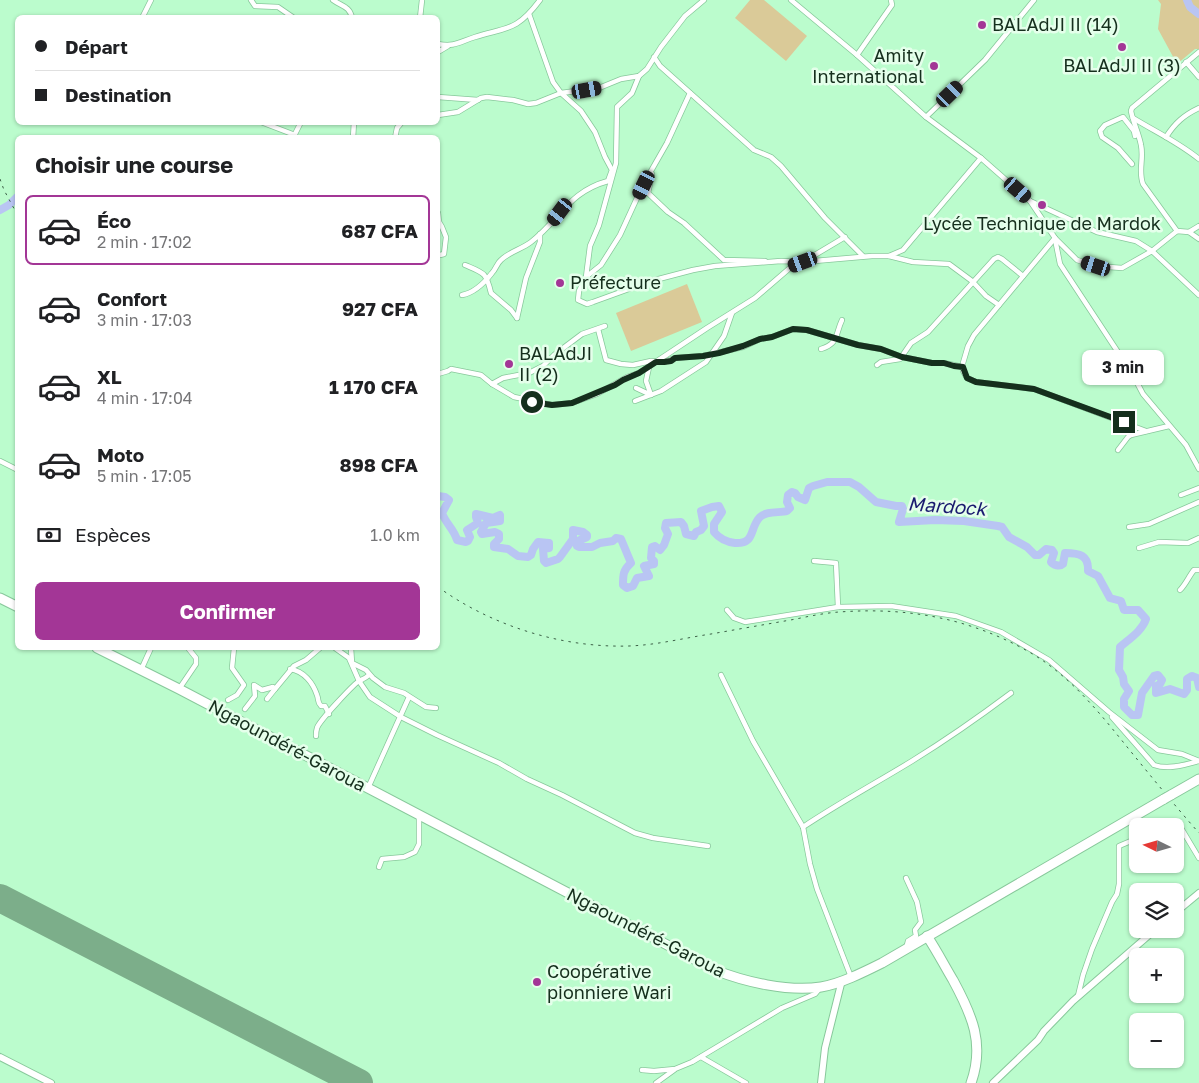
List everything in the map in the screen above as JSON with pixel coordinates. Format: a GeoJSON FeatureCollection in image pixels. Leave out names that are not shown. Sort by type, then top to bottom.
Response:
{"type":"FeatureCollection","features":[{"type":"Feature","properties":{"kind":"highway"},"geometry":{"type":"LineString","coordinates":[[0,598],[15,606]]}},
{"type":"Feature","properties":{"kind":"highway","name":"Ngaoundéré-Garoua"},"geometry":{"type":"LineString","coordinates":[[101,650],[715,970],[739,979],[781,987],[821,987],[851,977],[882,963],[1199,778]]}},
{"type":"Feature","properties":{"kind":"highway"},"geometry":{"type":"LineString","coordinates":[[927,936],[973,1022],[978,1058],[971,1083]]}},
{"type":"Feature","properties":{"kind":"street"},"geometry":{"type":"LineString","coordinates":[[144,15],[151,0]]}},
{"type":"Feature","properties":{"kind":"street"},"geometry":{"type":"LineString","coordinates":[[251,0],[256,6],[278,7],[290,15]]}},
{"type":"Feature","properties":{"kind":"street"},"geometry":{"type":"LineString","coordinates":[[333,0],[347,8],[351,15]]}},
{"type":"Feature","properties":{"kind":"street"},"geometry":{"type":"LineString","coordinates":[[420,15],[422,0]]}},
{"type":"Feature","properties":{"kind":"street"},"geometry":{"type":"LineString","coordinates":[[440,44],[455,45],[503,31],[518,24],[540,0]]}},
{"type":"Feature","properties":{"kind":"street"},"geometry":{"type":"LineString","coordinates":[[704,0],[685,16],[639,76],[632,93],[617,107],[616,163],[599,225],[590,246],[586,277],[578,300],[587,304],[652,281],[715,266],[781,261]]}},
{"type":"Feature","properties":{"kind":"street"},"geometry":{"type":"LineString","coordinates":[[791,0],[857,55],[926,117],[981,158],[1030,201],[1055,238],[1077,260],[1096,266],[1122,268],[1152,251],[1177,231],[1189,232],[1199,239]]}},
{"type":"Feature","properties":{"kind":"street"},"geometry":{"type":"LineString","coordinates":[[857,55],[892,6],[891,0]]}},
{"type":"Feature","properties":{"kind":"street"},"geometry":{"type":"LineString","coordinates":[[926,117],[985,60],[1034,0]]}},
{"type":"Feature","properties":{"kind":"street"},"geometry":{"type":"LineString","coordinates":[[462,295],[473,292],[492,274],[500,260],[529,243],[540,234],[574,198],[594,185],[608,181],[612,170],[595,132],[581,111],[556,88],[529,14]]}},
{"type":"Feature","properties":{"kind":"street"},"geometry":{"type":"LineString","coordinates":[[440,51],[448,46]]}},
{"type":"Feature","properties":{"kind":"street"},"geometry":{"type":"LineString","coordinates":[[1177,231],[1143,184],[1140,176],[1141,146],[1131,113],[1132,108],[1199,52]]}},
{"type":"Feature","properties":{"kind":"street"},"geometry":{"type":"LineString","coordinates":[[654,57],[660,66],[754,150],[771,157],[781,166],[826,218],[863,256]]}},
{"type":"Feature","properties":{"kind":"street"},"geometry":{"type":"LineString","coordinates":[[1186,62],[1199,77]]}},
{"type":"Feature","properties":{"kind":"street"},"geometry":{"type":"LineString","coordinates":[[440,115],[458,112],[487,97],[528,104],[546,100],[561,93],[599,88],[621,79],[639,76]]}},
{"type":"Feature","properties":{"kind":"street"},"geometry":{"type":"LineString","coordinates":[[586,277],[600,265],[620,234],[667,143],[690,93]]}},
{"type":"Feature","properties":{"kind":"street"},"geometry":{"type":"LineString","coordinates":[[440,97],[478,100]]}},
{"type":"Feature","properties":{"kind":"street"},"geometry":{"type":"LineString","coordinates":[[1166,137],[1176,123],[1199,108]]}},
{"type":"Feature","properties":{"kind":"street"},"geometry":{"type":"LineString","coordinates":[[1132,164],[1118,148],[1102,137],[1101,128],[1123,117],[1134,131],[1141,146]]}},
{"type":"Feature","properties":{"kind":"street"},"geometry":{"type":"LineString","coordinates":[[1133,118],[1181,145],[1199,159]]}},
{"type":"Feature","properties":{"kind":"street"},"geometry":{"type":"LineString","coordinates":[[268,125],[292,135]]}},
{"type":"Feature","properties":{"kind":"street"},"geometry":{"type":"LineString","coordinates":[[888,256],[903,250],[981,158]]}},
{"type":"Feature","properties":{"kind":"street"},"geometry":{"type":"LineString","coordinates":[[654,165],[648,193],[724,260],[803,262],[863,256],[888,256],[913,262],[948,264],[999,305]]}},
{"type":"Feature","properties":{"kind":"street"},"geometry":{"type":"LineString","coordinates":[[1030,201],[1097,232],[1136,241],[1152,251],[1199,295]]}},
{"type":"Feature","properties":{"kind":"street"},"geometry":{"type":"LineString","coordinates":[[440,224],[446,236],[444,254],[440,255]]}},
{"type":"Feature","properties":{"kind":"street"},"geometry":{"type":"LineString","coordinates":[[1189,232],[1199,226]]}},
{"type":"Feature","properties":{"kind":"street"},"geometry":{"type":"LineString","coordinates":[[465,264],[481,272],[487,278],[490,282],[491,293],[517,318],[526,278],[540,242],[540,234]]}},
{"type":"Feature","properties":{"kind":"street"},"geometry":{"type":"LineString","coordinates":[[440,373],[452,368],[482,375],[492,384],[514,397],[532,402],[565,405],[597,394],[656,362],[764,291],[791,267],[845,237]]}},
{"type":"Feature","properties":{"kind":"street"},"geometry":{"type":"LineString","coordinates":[[1055,238],[974,334],[964,353],[963,367],[967,378],[976,382],[1034,389],[1146,431]]}},
{"type":"Feature","properties":{"kind":"street"},"geometry":{"type":"LineString","coordinates":[[1055,238],[1060,264],[1128,367],[1143,394],[1186,444],[1199,469]]}},
{"type":"Feature","properties":{"kind":"street"},"geometry":{"type":"LineString","coordinates":[[877,365],[881,362],[902,357],[910,343],[928,332],[994,259],[998,257],[1023,276]]}},
{"type":"Feature","properties":{"kind":"street"},"geometry":{"type":"LineString","coordinates":[[634,401],[661,391],[706,362],[724,336],[732,313]]}},
{"type":"Feature","properties":{"kind":"street"},"geometry":{"type":"LineString","coordinates":[[821,349],[831,345],[842,320]]}},
{"type":"Feature","properties":{"kind":"street"},"geometry":{"type":"LineString","coordinates":[[492,384],[503,378],[529,373],[544,366],[554,355],[582,334],[606,326]]}},
{"type":"Feature","properties":{"kind":"street"},"geometry":{"type":"LineString","coordinates":[[598,329],[606,360],[621,364],[633,365],[664,362],[675,358],[710,355],[793,329],[807,330],[836,337],[858,345],[881,349],[902,357],[963,367]]}},
{"type":"Feature","properties":{"kind":"street"},"geometry":{"type":"LineString","coordinates":[[649,366],[646,381],[650,395]]}},
{"type":"Feature","properties":{"kind":"street"},"geometry":{"type":"LineString","coordinates":[[636,388],[650,395]]}},
{"type":"Feature","properties":{"kind":"street"},"geometry":{"type":"LineString","coordinates":[[1118,450],[1128,437],[1169,426]]}},
{"type":"Feature","properties":{"kind":"street"},"geometry":{"type":"LineString","coordinates":[[0,461],[15,468]]}},
{"type":"Feature","properties":{"kind":"street"},"geometry":{"type":"LineString","coordinates":[[1181,494],[1199,488]]}},
{"type":"Feature","properties":{"kind":"street"},"geometry":{"type":"LineString","coordinates":[[1129,527],[1149,524],[1199,502]]}},
{"type":"Feature","properties":{"kind":"street"},"geometry":{"type":"LineString","coordinates":[[1139,548],[1159,542],[1188,543],[1199,538]]}},
{"type":"Feature","properties":{"kind":"street"},"geometry":{"type":"LineString","coordinates":[[814,561],[836,563],[838,607]]}},
{"type":"Feature","properties":{"kind":"street"},"geometry":{"type":"LineString","coordinates":[[1180,590],[1192,572],[1199,570]]}},
{"type":"Feature","properties":{"kind":"street"},"geometry":{"type":"LineString","coordinates":[[727,610],[734,618],[744,622],[838,607],[891,606],[956,616],[978,623],[1001,632],[1049,660],[1108,712],[1158,750],[1182,754],[1199,761]]}},
{"type":"Feature","properties":{"kind":"street"},"geometry":{"type":"LineString","coordinates":[[141,670],[150,650]]}},
{"type":"Feature","properties":{"kind":"street"},"geometry":{"type":"LineString","coordinates":[[179,689],[196,664],[196,658],[190,650]]}},
{"type":"Feature","properties":{"kind":"street"},"geometry":{"type":"LineString","coordinates":[[228,700],[237,695],[244,685],[232,668],[234,650]]}},
{"type":"Feature","properties":{"kind":"street"},"geometry":{"type":"LineString","coordinates":[[267,699],[290,669],[306,660],[318,650]]}},
{"type":"Feature","properties":{"kind":"street"},"geometry":{"type":"LineString","coordinates":[[338,650],[343,653]]}},
{"type":"Feature","properties":{"kind":"street"},"geometry":{"type":"LineString","coordinates":[[341,650],[352,663],[366,670],[369,675],[386,687],[404,693],[426,707],[436,708]]}},
{"type":"Feature","properties":{"kind":"street"},"geometry":{"type":"LineString","coordinates":[[351,650],[352,663],[359,681],[370,697],[401,717],[499,762],[527,780],[562,795],[635,833],[652,838],[708,846]]}},
{"type":"Feature","properties":{"kind":"street"},"geometry":{"type":"LineString","coordinates":[[290,669],[299,670],[309,679],[317,695],[318,703],[321,706],[325,706],[329,714]]}},
{"type":"Feature","properties":{"kind":"street"},"geometry":{"type":"LineString","coordinates":[[316,736],[319,724],[338,701],[359,681],[364,680],[369,675]]}},
{"type":"Feature","properties":{"kind":"street"},"geometry":{"type":"LineString","coordinates":[[722,675],[753,741],[803,827],[810,864],[851,977]]}},
{"type":"Feature","properties":{"kind":"street"},"geometry":{"type":"LineString","coordinates":[[245,709],[255,696],[254,685],[262,690],[273,687],[275,689]]}},
{"type":"Feature","properties":{"kind":"street"},"geometry":{"type":"LineString","coordinates":[[803,827],[841,802],[920,756],[983,715],[1011,693]]}},
{"type":"Feature","properties":{"kind":"street"},"geometry":{"type":"LineString","coordinates":[[368,788],[409,697]]}},
{"type":"Feature","properties":{"kind":"street"},"geometry":{"type":"LineString","coordinates":[[1108,712],[1154,765],[1161,768],[1174,767],[1199,761]]}},
{"type":"Feature","properties":{"kind":"street"},"geometry":{"type":"LineString","coordinates":[[379,868],[382,859],[404,857],[416,852],[419,844],[419,816]]}},
{"type":"Feature","properties":{"kind":"street"},"geometry":{"type":"LineString","coordinates":[[1184,833],[1199,858]]}},
{"type":"Feature","properties":{"kind":"street"},"geometry":{"type":"LineString","coordinates":[[1078,998],[1083,975],[1092,949],[1117,894],[1119,884],[1119,846],[1129,842]]}},
{"type":"Feature","properties":{"kind":"street"},"geometry":{"type":"LineString","coordinates":[[906,878],[917,902],[921,922],[915,930],[916,936],[908,941],[906,949]]}},
{"type":"Feature","properties":{"kind":"street"},"geometry":{"type":"LineString","coordinates":[[1184,906],[1199,893]]}},
{"type":"Feature","properties":{"kind":"street"},"geometry":{"type":"LineString","coordinates":[[993,1083],[1078,998],[1146,938]]}},
{"type":"Feature","properties":{"kind":"street"},"geometry":{"type":"LineString","coordinates":[[821,1083],[825,1048],[842,980]]}},
{"type":"Feature","properties":{"kind":"street"},"geometry":{"type":"LineString","coordinates":[[656,1083],[675,1069],[701,1056],[782,1008],[814,994],[821,987]]}},
{"type":"Feature","properties":{"kind":"street"},"geometry":{"type":"LineString","coordinates":[[701,1056],[746,1083]]}},
{"type":"Feature","properties":{"kind":"street"},"geometry":{"type":"LineString","coordinates":[[0,1057],[51,1083]]}},
{"type":"Feature","properties":{"kind":"street"},"geometry":{"type":"LineString","coordinates":[[642,1070],[675,1069]]}},
{"type":"Feature","properties":{"kind":"shaded area"},"geometry":{"type":"Polygon","coordinates":[[[750,0],[764,0],[807,36],[786,61],[735,18],[750,0]]]}},
{"type":"Feature","properties":{"kind":"shaded area"},"geometry":{"type":"Polygon","coordinates":[[[1158,0],[1199,0],[1199,49],[1195,49],[1177,64],[1158,29],[1161,4],[1158,0]]]}},
{"type":"Feature","properties":{"kind":"shaded area"},"geometry":{"type":"Polygon","coordinates":[[[687,284],[702,322],[631,351],[616,313],[687,284]]]}},
{"type":"Feature","properties":{"kind":"waterway"},"geometry":{"type":"LineString","coordinates":[[1187,0],[1190,7],[1199,14]]}},
{"type":"Feature","properties":{"kind":"waterway","name":"Mardock"},"geometry":{"type":"LineString","coordinates":[[0,210],[15,199]]}},
{"type":"Feature","properties":{"kind":"waterway","name":"Mardock"},"geometry":{"type":"LineString","coordinates":[[440,496],[449,500],[442,513],[457,540],[468,541],[470,537],[467,530],[478,523],[476,514],[493,518],[500,515],[500,521],[486,523],[481,532],[482,534],[495,532],[499,534],[499,539],[494,544],[494,547],[508,549],[518,556],[528,557],[538,542],[549,543],[549,548],[543,549],[544,561],[546,563],[560,557],[573,539],[573,530],[587,535],[587,537],[578,541],[577,546],[579,547],[592,547],[600,543],[613,541],[616,538],[621,539],[631,563],[623,575],[623,585],[627,588],[633,586],[637,578],[649,576],[644,566],[654,564],[651,558],[652,547],[655,546],[660,550],[664,545],[668,534],[665,528],[666,523],[681,522],[686,534],[694,536],[704,526],[701,511],[719,506],[722,512],[714,524],[714,532],[726,541],[742,543],[749,538],[760,517],[769,513],[787,511],[790,508],[787,502],[788,495],[792,492],[805,500],[809,488],[813,486],[827,482],[850,482],[859,487],[876,502],[902,506],[903,509],[899,522],[964,521],[998,526],[1002,527],[1009,537],[1027,547],[1035,555],[1039,555],[1046,549],[1052,550],[1054,553],[1051,562],[1055,565],[1063,564],[1065,553],[1079,554],[1085,558],[1088,571],[1098,576],[1110,598],[1121,601],[1124,610],[1138,610],[1146,619],[1138,631],[1120,647],[1119,670],[1124,684],[1129,691],[1124,699],[1124,707],[1132,715],[1138,715],[1142,693],[1154,676],[1158,675],[1162,680],[1156,686],[1156,693],[1170,689],[1184,694],[1187,690],[1187,679],[1192,676],[1197,678],[1199,687]]}},
{"type":"Feature","properties":{"kind":"runway"},"geometry":{"type":"LineString","coordinates":[[0,898],[359,1083]]}},
{"type":"Feature","properties":{"kind":"railway"},"geometry":{"type":"LineString","coordinates":[[0,179],[15,210]]}},
{"type":"Feature","properties":{"kind":"railway"},"geometry":{"type":"LineString","coordinates":[[440,588],[481,613],[529,632],[578,643],[604,646],[660,643],[839,612],[890,611],[962,623],[985,631],[1031,653],[1074,686],[1199,833]]}},
{"type":"Feature","properties":{"kind":"place","name":"BALAdJI II (14)"},"geometry":{"type":"Point","coordinates":[982,25]}},
{"type":"Feature","properties":{"kind":"place","name":"BALAdJI II (3)"},"geometry":{"type":"Point","coordinates":[1122,47]}},
{"type":"Feature","properties":{"kind":"place","name":"Amity International"},"geometry":{"type":"Point","coordinates":[934,66]}},
{"type":"Feature","properties":{"kind":"place","name":"Lycée Technique de Mardok"},"geometry":{"type":"Point","coordinates":[1042,205]}},
{"type":"Feature","properties":{"kind":"place","name":"Préfecture"},"geometry":{"type":"Point","coordinates":[560,283]}},
{"type":"Feature","properties":{"kind":"place","name":"BALAdJI II (2)"},"geometry":{"type":"Point","coordinates":[509,364]}},
{"type":"Feature","properties":{"kind":"place","name":"Coopérative pionniere Wari"},"geometry":{"type":"Point","coordinates":[537,982]}},
{"type":"Feature","properties":{"kind":"route"},"geometry":{"type":"LineString","coordinates":[[532,402],[565,405],[597,394],[639,373],[656,362],[719,353],[793,329],[807,330],[817,334],[841,338],[858,345],[881,349],[902,357],[963,367],[967,378],[976,382],[1034,389],[1124,422]]}}]}
